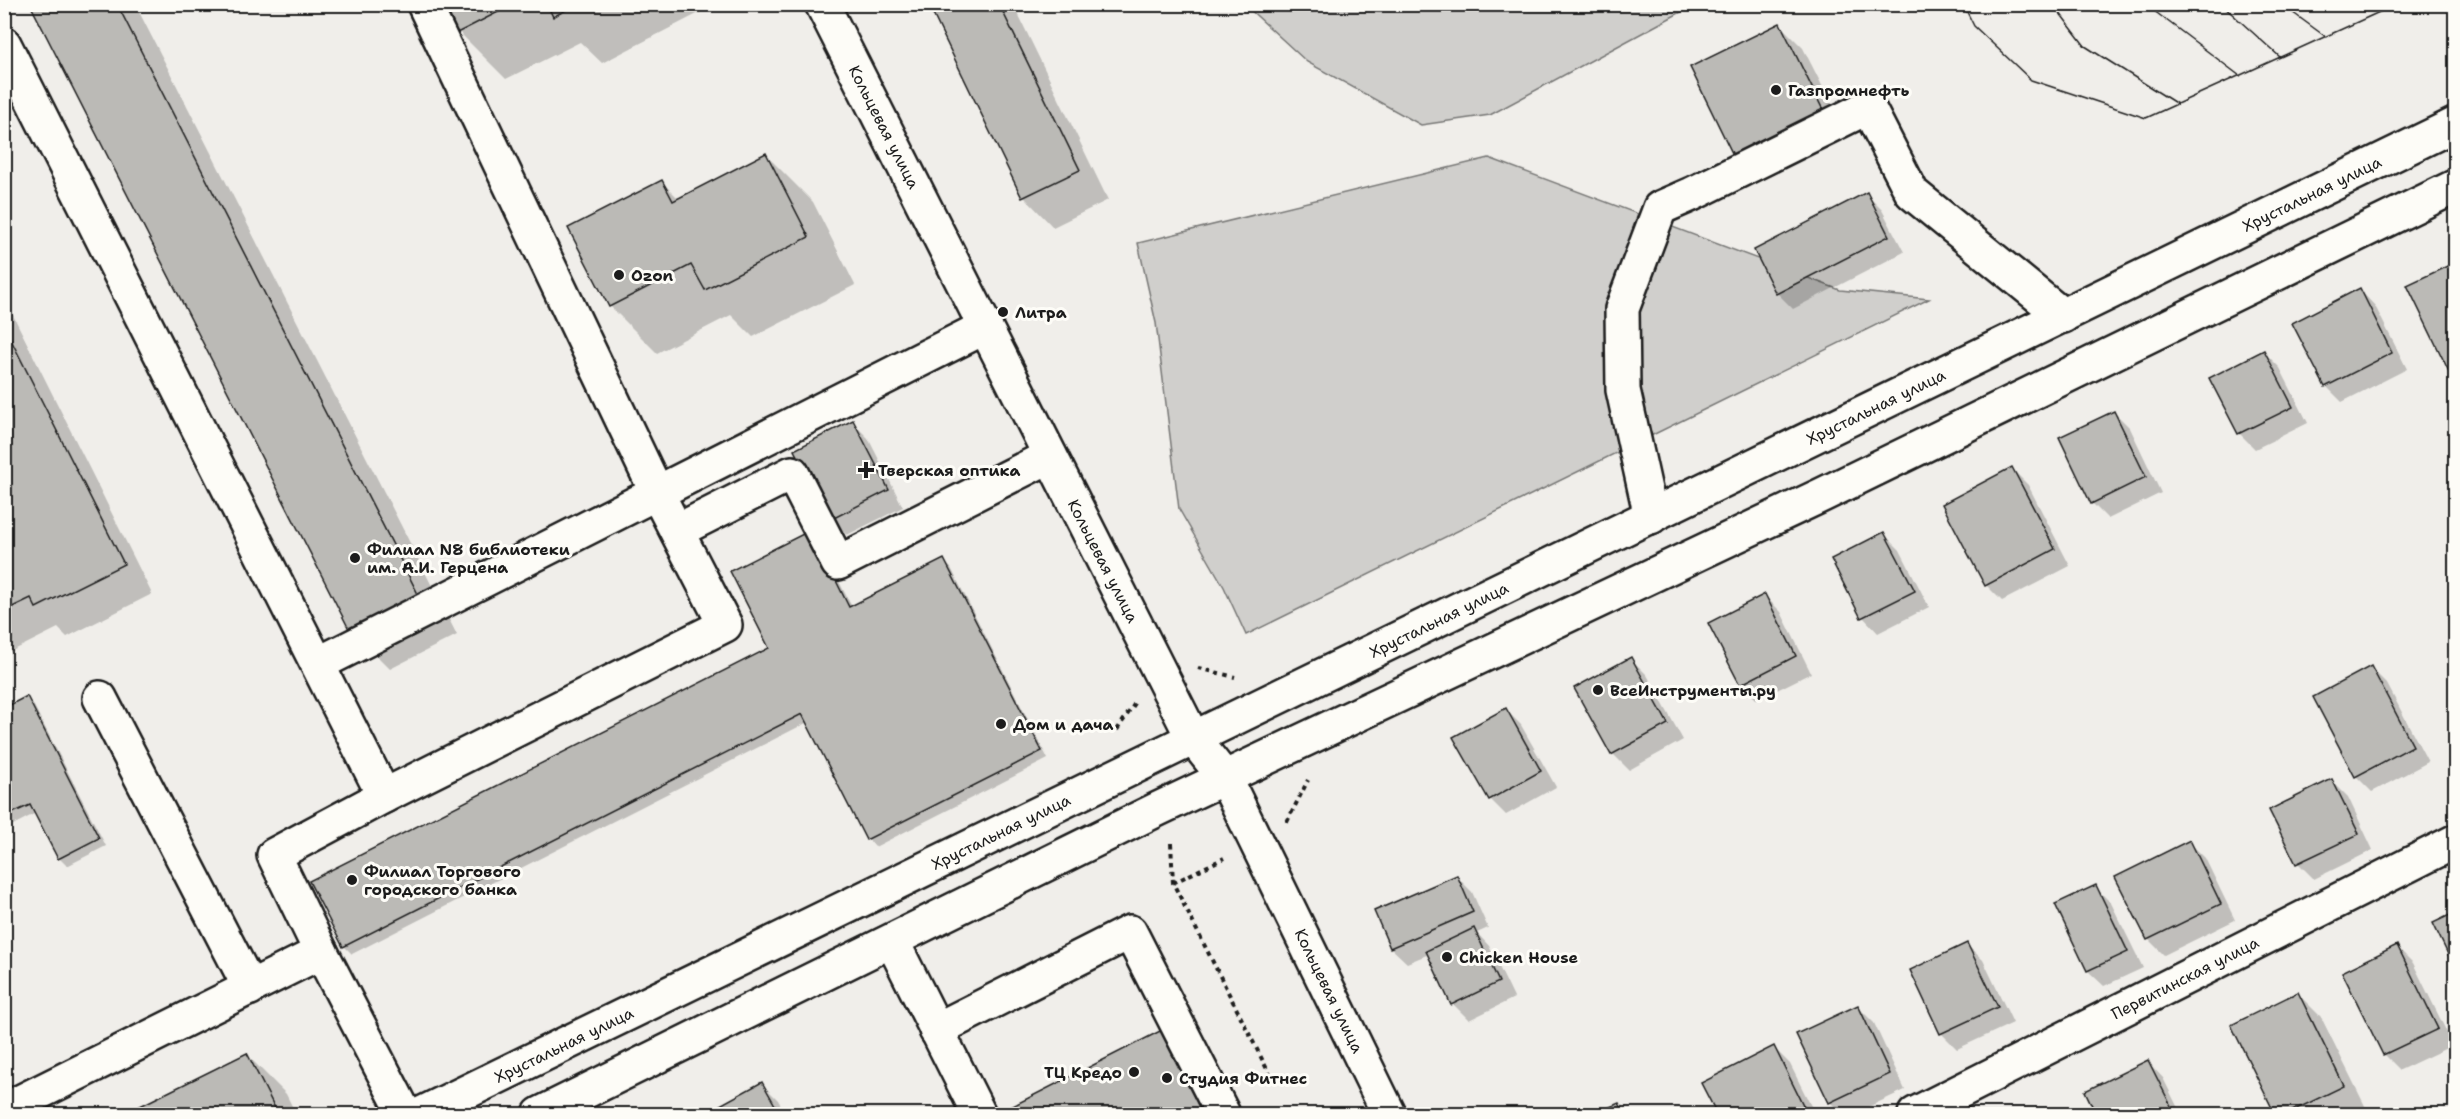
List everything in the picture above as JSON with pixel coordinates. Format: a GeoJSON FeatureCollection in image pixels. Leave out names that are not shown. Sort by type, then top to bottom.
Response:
{"type":"FeatureCollection","features":[{"type":"Feature","properties":{"kind":"main road"},"geometry":{"type":"LineString","coordinates":[[405,1114],[321,952],[274,855],[384,796],[725,625],[657,493],[424,4]]}},
{"type":"Feature","properties":{"kind":"main road","name":"Кольцевая улица"},"geometry":{"type":"LineString","coordinates":[[822,4],[1193,738],[1225,778],[1389,1114]]}},
{"type":"Feature","properties":{"kind":"main road"},"geometry":{"type":"LineString","coordinates":[[4,44],[384,796]]}},
{"type":"Feature","properties":{"kind":"main road"},"geometry":{"type":"LineString","coordinates":[[1650,517],[1623,390],[1622,309],[1660,208],[1868,107],[1912,193],[2063,316]]}},
{"type":"Feature","properties":{"kind":"main road","name":"Хрустальная улица"},"geometry":{"type":"LineString","coordinates":[[421,1114],[2456,124]]}},
{"type":"Feature","properties":{"kind":"main road"},"geometry":{"type":"LineString","coordinates":[[540,1114],[1158,809],[1802,505],[2456,186]]}},
{"type":"Feature","properties":{"kind":"main road"},"geometry":{"type":"LineString","coordinates":[[318,664],[985,327]]}},
{"type":"Feature","properties":{"kind":"main road"},"geometry":{"type":"LineString","coordinates":[[677,531],[792,472],[838,563],[1050,456]]}},
{"type":"Feature","properties":{"kind":"main road"},"geometry":{"type":"LineString","coordinates":[[100,698],[250,988]]}},
{"type":"Feature","properties":{"kind":"main road","name":"Первитинская улица"},"geometry":{"type":"LineString","coordinates":[[1915,1114],[2456,841]]}},
{"type":"Feature","properties":{"kind":"main road"},"geometry":{"type":"LineString","coordinates":[[936,1030],[1130,932],[1222,1114]]}},
{"type":"Feature","properties":{"kind":"main road"},"geometry":{"type":"LineString","coordinates":[[892,941],[979,1114]]}},
{"type":"Feature","properties":{"kind":"main road"},"geometry":{"type":"LineString","coordinates":[[4,1110],[321,952]]}},
{"type":"Feature","properties":{"kind":"path"},"geometry":{"type":"LineString","coordinates":[[1198,668],[1237,678]]}},
{"type":"Feature","properties":{"kind":"path"},"geometry":{"type":"LineString","coordinates":[[1117,730],[1138,698]]}},
{"type":"Feature","properties":{"kind":"path"},"geometry":{"type":"LineString","coordinates":[[1171,835],[1173,883],[1271,1077]]}},
{"type":"Feature","properties":{"kind":"path"},"geometry":{"type":"LineString","coordinates":[[1173,883],[1225,858]]}},
{"type":"Feature","properties":{"kind":"shaded area"},"geometry":{"type":"Polygon","coordinates":[[[1245,5],[1694,5],[1490,115],[1421,125],[1307,62],[1245,5]]]}},
{"type":"Feature","properties":{"kind":"shaded area"},"geometry":{"type":"Polygon","coordinates":[[[1489,158],[1840,290],[1929,299],[1246,635],[1224,587],[1179,509],[1156,323],[1138,243],[1489,158]]]}},
{"type":"Feature","properties":{"kind":"building"},"geometry":{"type":"Polygon","coordinates":[[[30,4],[117,4],[419,596],[350,631],[30,4]]]}},
{"type":"Feature","properties":{"kind":"building"},"geometry":{"type":"Polygon","coordinates":[[[443,4],[514,4],[457,33],[443,4]]]}},
{"type":"Feature","properties":{"kind":"building"},"geometry":{"type":"Polygon","coordinates":[[[547,4],[577,4],[553,17],[547,4]]]}},
{"type":"Feature","properties":{"kind":"building"},"geometry":{"type":"Polygon","coordinates":[[[928,4],[999,4],[1080,170],[1022,198],[928,4]]]}},
{"type":"Feature","properties":{"kind":"building"},"geometry":{"type":"Polygon","coordinates":[[[1780,23],[1823,110],[1733,155],[1690,67],[1780,23]]]}},
{"type":"Feature","properties":{"kind":"building"},"geometry":{"type":"Polygon","coordinates":[[[766,153],[809,237],[705,290],[691,265],[609,307],[568,228],[662,180],[673,201],[766,153]]]}},
{"type":"Feature","properties":{"kind":"building"},"geometry":{"type":"Polygon","coordinates":[[[1867,192],[1889,236],[1776,294],[1754,250],[1867,192]]]}},
{"type":"Feature","properties":{"kind":"building"},"geometry":{"type":"Polygon","coordinates":[[[2456,262],[2456,386],[2407,285],[2456,262]]]}},
{"type":"Feature","properties":{"kind":"building"},"geometry":{"type":"Polygon","coordinates":[[[2360,288],[2392,353],[2325,387],[2292,323],[2360,288]]]}},
{"type":"Feature","properties":{"kind":"building"},"geometry":{"type":"Polygon","coordinates":[[[4,326],[124,564],[36,608],[31,598],[4,611],[4,326]]]}},
{"type":"Feature","properties":{"kind":"building"},"geometry":{"type":"Polygon","coordinates":[[[2264,350],[2293,407],[2238,434],[2209,378],[2264,350]]]}},
{"type":"Feature","properties":{"kind":"building"},"geometry":{"type":"Polygon","coordinates":[[[2114,411],[2146,477],[2091,504],[2059,437],[2114,411]]]}},
{"type":"Feature","properties":{"kind":"building"},"geometry":{"type":"Polygon","coordinates":[[[853,420],[889,490],[830,520],[794,450],[853,420]]]}},
{"type":"Feature","properties":{"kind":"building"},"geometry":{"type":"Polygon","coordinates":[[[2012,467],[2055,549],[1985,586],[1942,504],[2012,467]]]}},
{"type":"Feature","properties":{"kind":"building"},"geometry":{"type":"Polygon","coordinates":[[[811,530],[849,607],[944,559],[1042,751],[866,840],[802,714],[343,947],[309,881],[769,648],[730,571],[811,530]]]}},
{"type":"Feature","properties":{"kind":"building"},"geometry":{"type":"Polygon","coordinates":[[[1884,532],[1915,591],[1861,618],[1831,559],[1884,532]]]}},
{"type":"Feature","properties":{"kind":"building"},"geometry":{"type":"Polygon","coordinates":[[[1765,594],[1796,656],[1740,685],[1708,623],[1765,594]]]}},
{"type":"Feature","properties":{"kind":"building"},"geometry":{"type":"Polygon","coordinates":[[[1631,657],[1668,724],[1611,755],[1574,688],[1631,657]]]}},
{"type":"Feature","properties":{"kind":"building"},"geometry":{"type":"Polygon","coordinates":[[[2371,666],[2413,746],[2355,777],[2313,697],[2371,666]]]}},
{"type":"Feature","properties":{"kind":"building"},"geometry":{"type":"Polygon","coordinates":[[[27,696],[99,838],[58,859],[30,805],[4,817],[4,708],[27,696]]]}},
{"type":"Feature","properties":{"kind":"building"},"geometry":{"type":"Polygon","coordinates":[[[1506,708],[1541,771],[1489,800],[1453,737],[1506,708]]]}},
{"type":"Feature","properties":{"kind":"building"},"geometry":{"type":"Polygon","coordinates":[[[2332,779],[2359,834],[2296,864],[2269,810],[2332,779]]]}},
{"type":"Feature","properties":{"kind":"building"},"geometry":{"type":"Polygon","coordinates":[[[2190,840],[2221,904],[2147,940],[2115,877],[2190,840]]]}},
{"type":"Feature","properties":{"kind":"building"},"geometry":{"type":"Polygon","coordinates":[[[1457,875],[1473,912],[1390,948],[1374,911],[1457,875]]]}},
{"type":"Feature","properties":{"kind":"building"},"geometry":{"type":"Polygon","coordinates":[[[2096,885],[2128,952],[2087,971],[2055,904],[2096,885]]]}},
{"type":"Feature","properties":{"kind":"building"},"geometry":{"type":"Polygon","coordinates":[[[2456,912],[2456,971],[2433,923],[2456,912]]]}},
{"type":"Feature","properties":{"kind":"building"},"geometry":{"type":"Polygon","coordinates":[[[1474,928],[1499,982],[1451,1005],[1426,951],[1474,928]]]}},
{"type":"Feature","properties":{"kind":"building"},"geometry":{"type":"Polygon","coordinates":[[[1967,943],[1998,1007],[1940,1034],[1910,970],[1967,943]]]}},
{"type":"Feature","properties":{"kind":"building"},"geometry":{"type":"Polygon","coordinates":[[[2397,945],[2438,1029],[2383,1055],[2342,972],[2397,945]]]}},
{"type":"Feature","properties":{"kind":"building"},"geometry":{"type":"Polygon","coordinates":[[[2298,992],[2344,1086],[2286,1114],[2275,1114],[2231,1025],[2298,992]]]}},
{"type":"Feature","properties":{"kind":"building"},"geometry":{"type":"Polygon","coordinates":[[[1858,1005],[1890,1074],[1829,1103],[1796,1034],[1858,1005]]]}},
{"type":"Feature","properties":{"kind":"building","name":"ТЦ Кредо"},"geometry":{"type":"Polygon","coordinates":[[[1166,1028],[1210,1114],[999,1113],[1166,1028]]]}},
{"type":"Feature","properties":{"kind":"building"},"geometry":{"type":"Polygon","coordinates":[[[1774,1046],[1805,1109],[1795,1114],[1717,1114],[1701,1083],[1774,1046]]]}},
{"type":"Feature","properties":{"kind":"building"},"geometry":{"type":"Polygon","coordinates":[[[247,1053],[278,1114],[124,1114],[247,1053]]]}},
{"type":"Feature","properties":{"kind":"building"},"geometry":{"type":"Polygon","coordinates":[[[2148,1060],[2175,1114],[2096,1114],[2085,1091],[2148,1060]]]}},
{"type":"Feature","properties":{"kind":"building"},"geometry":{"type":"Polygon","coordinates":[[[762,1082],[780,1114],[713,1114],[711,1110],[762,1082]]]}},
{"type":"Feature","properties":{"kind":"building"},"geometry":{"type":"Polygon","coordinates":[[[1619,1103],[1625,1114],[1594,1114],[1619,1103]]]}},
{"type":"Feature","properties":{"kind":"tram line"},"geometry":{"type":"LineString","coordinates":[[1963,4],[1974,26],[2031,80],[2146,118],[2397,4]]}},
{"type":"Feature","properties":{"kind":"tram line"},"geometry":{"type":"LineString","coordinates":[[2053,4],[2085,46],[2177,104]]}},
{"type":"Feature","properties":{"kind":"tram line"},"geometry":{"type":"LineString","coordinates":[[2145,4],[2240,76]]}},
{"type":"Feature","properties":{"kind":"tram line"},"geometry":{"type":"LineString","coordinates":[[2221,4],[2280,57]]}},
{"type":"Feature","properties":{"kind":"tram line"},"geometry":{"type":"LineString","coordinates":[[2281,4],[2326,37]]}},
{"type":"Feature","properties":{"kind":"place","name":"Газпромнефть"},"geometry":{"type":"Point","coordinates":[1776,90]}},
{"type":"Feature","properties":{"kind":"place","name":"Ozon"},"geometry":{"type":"Point","coordinates":[619,275]}},
{"type":"Feature","properties":{"kind":"place","name":"Литра"},"geometry":{"type":"Point","coordinates":[1003,312]}},
{"type":"Feature","properties":{"kind":"place","name":"Тверская оптика"},"geometry":{"type":"Point","coordinates":[866,470]}},
{"type":"Feature","properties":{"kind":"place","name":"Филиал N8 библиотеки им. А.И. Герцена"},"geometry":{"type":"Point","coordinates":[355,558]}},
{"type":"Feature","properties":{"kind":"place","name":"ВсеИнструменты.ру"},"geometry":{"type":"Point","coordinates":[1598,690]}},
{"type":"Feature","properties":{"kind":"place","name":"Дом и дача"},"geometry":{"type":"Point","coordinates":[1001,724]}},
{"type":"Feature","properties":{"kind":"place","name":"Филиал Торгового городского банка"},"geometry":{"type":"Point","coordinates":[352,880]}},
{"type":"Feature","properties":{"kind":"place","name":"Chicken House"},"geometry":{"type":"Point","coordinates":[1447,957]}},
{"type":"Feature","properties":{"kind":"place","name":"ТЦ Кредо"},"geometry":{"type":"Point","coordinates":[1134,1072]}},
{"type":"Feature","properties":{"kind":"place","name":"Студия Фитнес"},"geometry":{"type":"Point","coordinates":[1167,1078]}}]}
